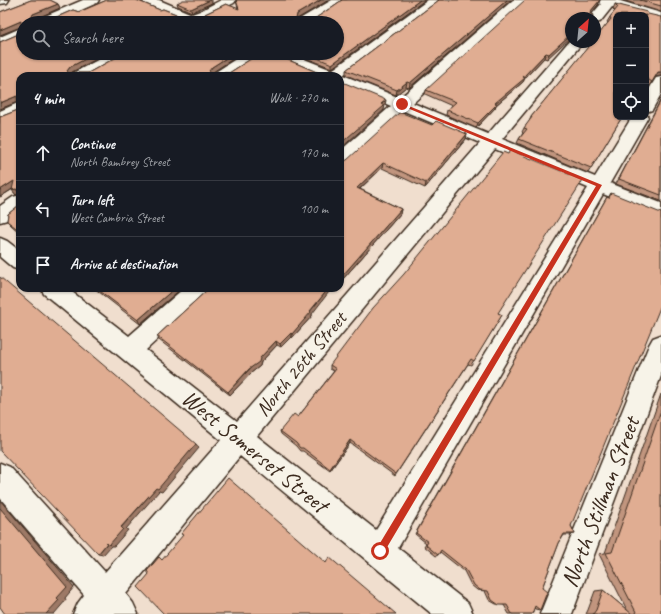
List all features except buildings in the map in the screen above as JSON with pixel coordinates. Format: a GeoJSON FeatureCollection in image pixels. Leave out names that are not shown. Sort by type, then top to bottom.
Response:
{"type":"FeatureCollection","features":[{"type":"Feature","properties":{"kind":"street"},"geometry":{"type":"LineString","coordinates":[[57,16],[92,0]]}},
{"type":"Feature","properties":{"kind":"street"},"geometry":{"type":"LineString","coordinates":[[148,0],[186,16]]}},
{"type":"Feature","properties":{"kind":"street"},"geometry":{"type":"LineString","coordinates":[[202,16],[230,0]]}},
{"type":"Feature","properties":{"kind":"street"},"geometry":{"type":"LineString","coordinates":[[314,16],[340,0]]}},
{"type":"Feature","properties":{"kind":"street"},"geometry":{"type":"LineString","coordinates":[[338,72],[436,0]]}},
{"type":"Feature","properties":{"kind":"street"},"geometry":{"type":"LineString","coordinates":[[344,156],[520,0]]}},
{"type":"Feature","properties":{"kind":"street"},"geometry":{"type":"LineString","coordinates":[[600,12],[607,1],[661,17]]}},
{"type":"Feature","properties":{"kind":"street"},"geometry":{"type":"LineString","coordinates":[[0,42],[16,34]]}},
{"type":"Feature","properties":{"kind":"street","name":"North 26th Street"},"geometry":{"type":"LineString","coordinates":[[106,608],[238,438],[571,48]]}},
{"type":"Feature","properties":{"kind":"street"},"geometry":{"type":"LineString","coordinates":[[85,72],[108,60]]}},
{"type":"Feature","properties":{"kind":"street"},"geometry":{"type":"LineString","coordinates":[[225,72],[244,60]]}},
{"type":"Feature","properties":{"kind":"street"},"geometry":{"type":"LineString","coordinates":[[294,60],[323,72]]}},
{"type":"Feature","properties":{"kind":"street"},"geometry":{"type":"LineString","coordinates":[[344,81],[661,211]]}},
{"type":"Feature","properties":{"kind":"street"},"geometry":{"type":"LineString","coordinates":[[649,101],[661,81]]}},
{"type":"Feature","properties":{"kind":"street"},"geometry":{"type":"LineString","coordinates":[[0,117],[16,109]]}},
{"type":"Feature","properties":{"kind":"street"},"geometry":{"type":"LineString","coordinates":[[380,551],[638,120]]}},
{"type":"Feature","properties":{"kind":"street"},"geometry":{"type":"LineString","coordinates":[[0,214],[16,204]]}},
{"type":"Feature","properties":{"kind":"street"},"geometry":{"type":"LineString","coordinates":[[0,246],[16,259]]}},
{"type":"Feature","properties":{"kind":"street","name":"West Somerset Street"},"geometry":{"type":"LineString","coordinates":[[58,292],[457,614]]}},
{"type":"Feature","properties":{"kind":"street"},"geometry":{"type":"LineString","coordinates":[[130,350],[195,292]]}},
{"type":"Feature","properties":{"kind":"street","name":"North Stillman Street"},"geometry":{"type":"LineString","coordinates":[[556,614],[661,345]]}},
{"type":"Feature","properties":{"kind":"street"},"geometry":{"type":"LineString","coordinates":[[0,477],[106,608]]}},
{"type":"Feature","properties":{"kind":"route"},"geometry":{"type":"LineString","coordinates":[[380,551],[599,185],[402,104]]}}]}
